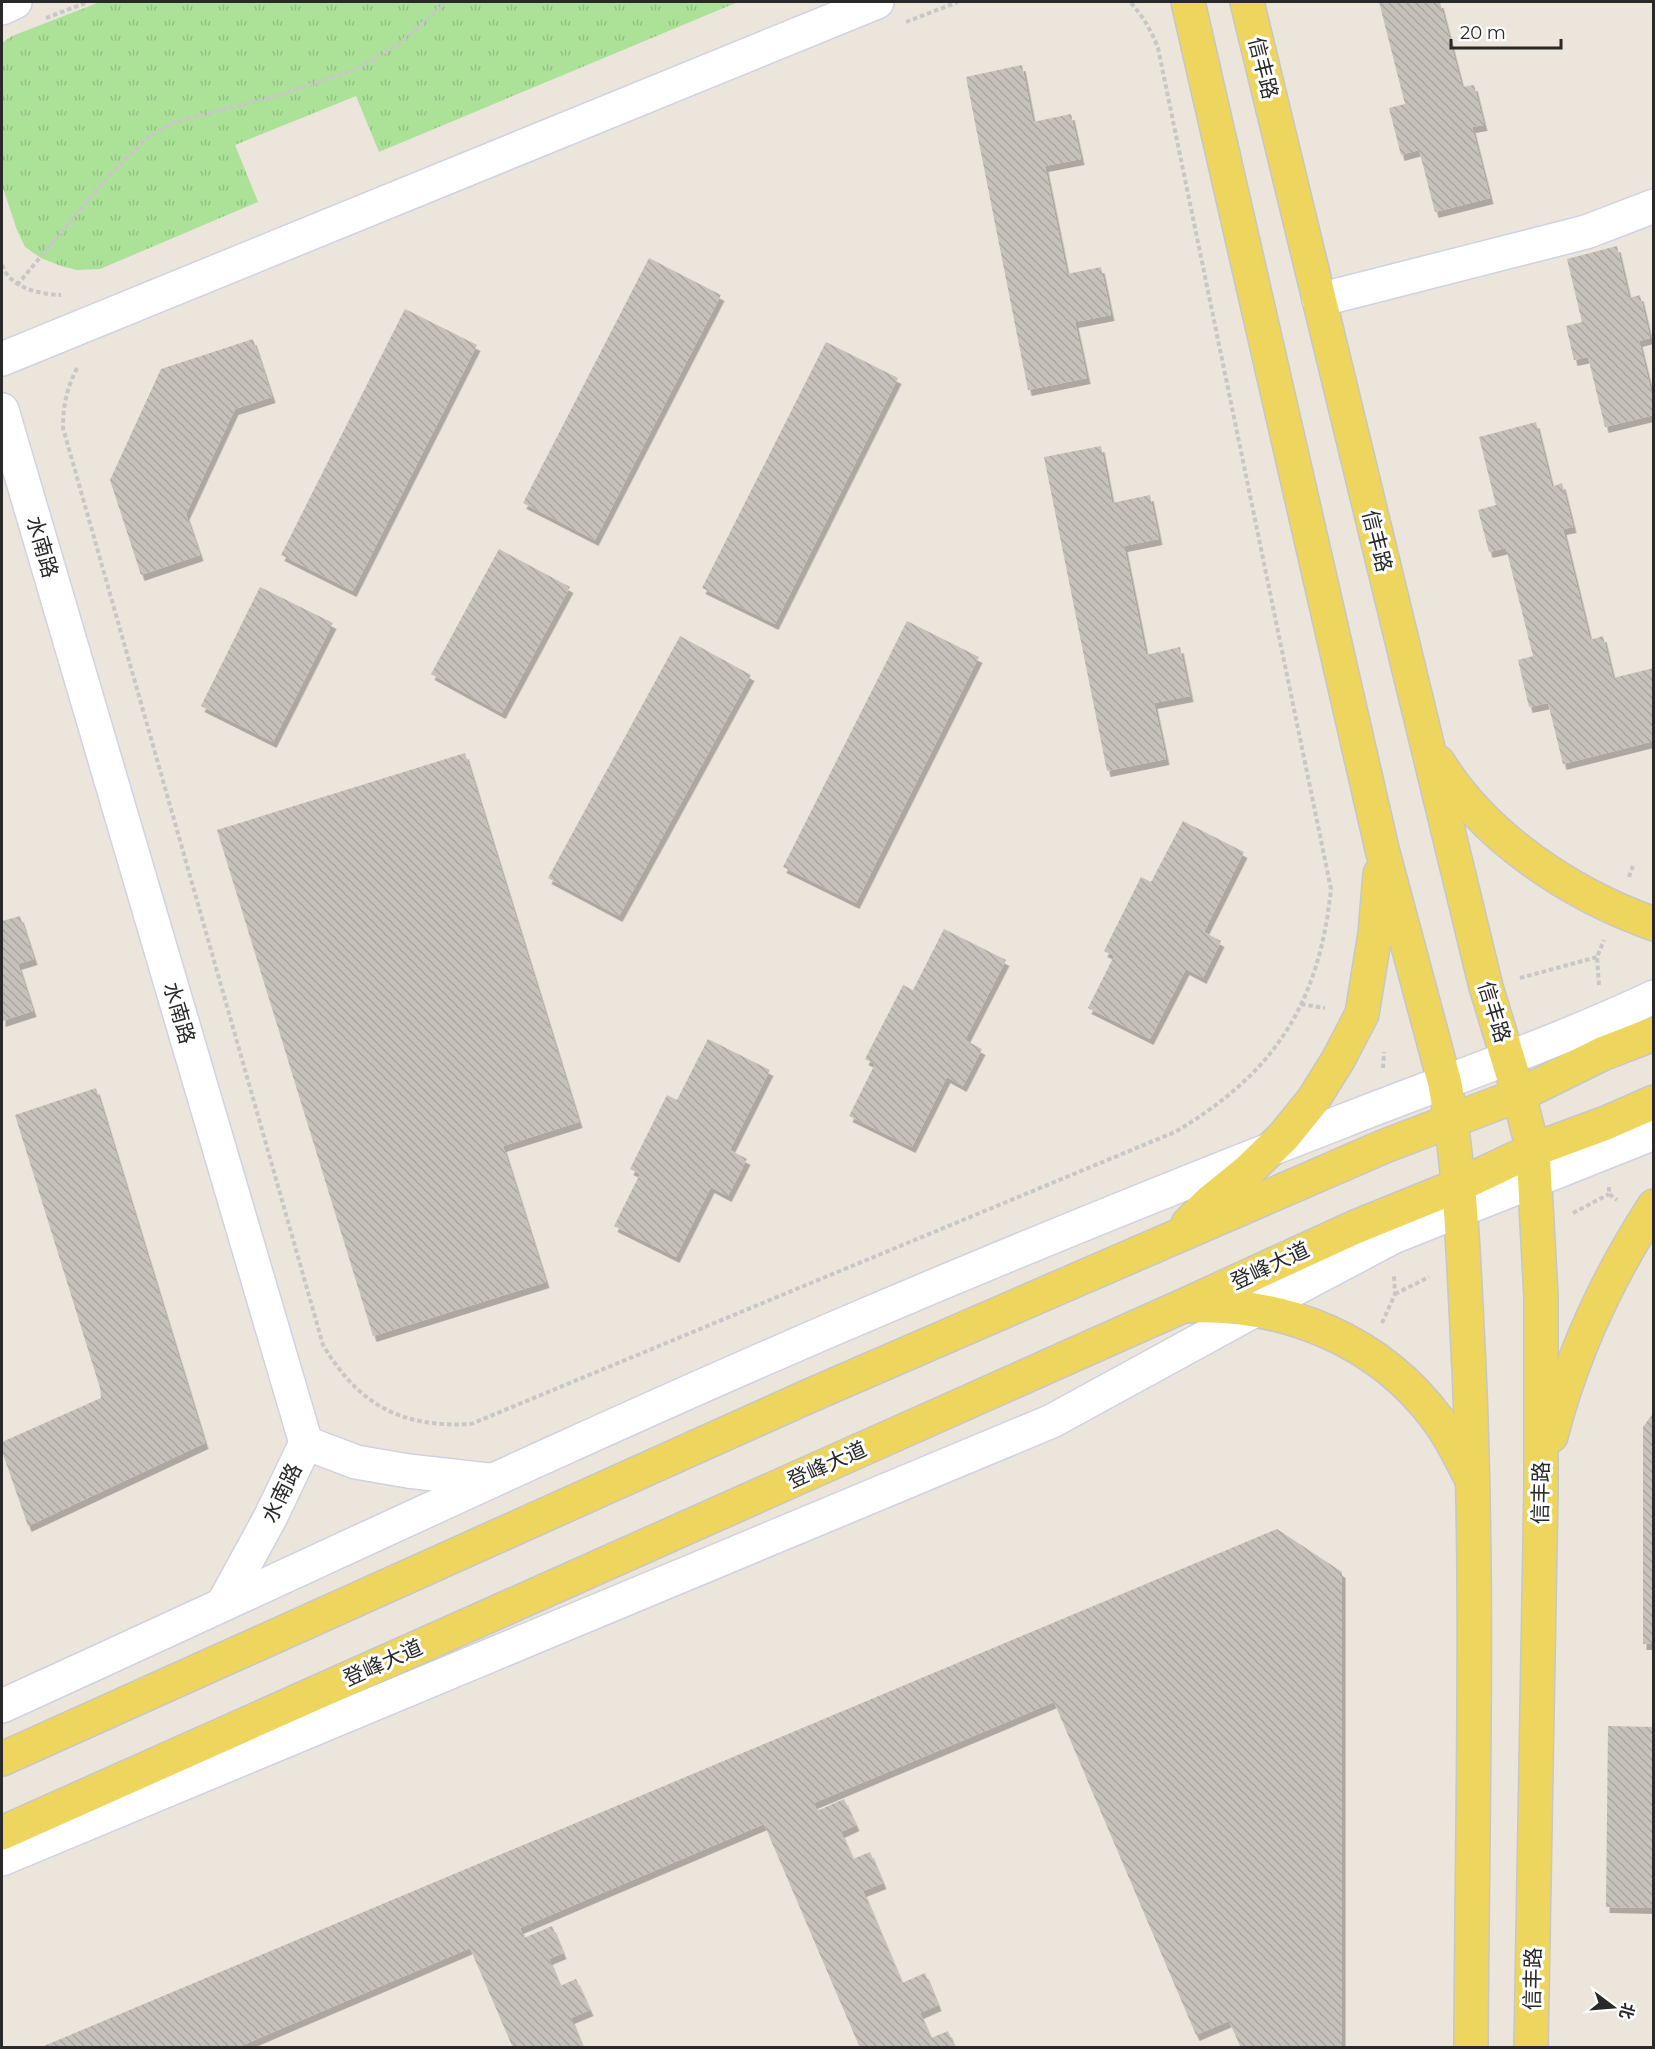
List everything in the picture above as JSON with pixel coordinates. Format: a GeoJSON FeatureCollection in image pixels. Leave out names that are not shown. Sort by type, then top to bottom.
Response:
{"type":"FeatureCollection","features":[{"type":"Feature","properties":{"kind":"main road"},"geometry":{"type":"LineString","coordinates":[[1188,2],[1382,849],[1445,1084],[1451,1121],[1460,1198],[1474,1484],[1471,2048]]}},
{"type":"Feature","properties":{"kind":"main road","name":"信丰路"},"geometry":{"type":"LineString","coordinates":[[1247,2],[1426,744],[1486,987],[1519,1095],[1534,1165],[1541,1296],[1541,1488],[1531,2048]]}},
{"type":"Feature","properties":{"kind":"main road"},"geometry":{"type":"LineString","coordinates":[[1426,744],[1454,787],[1485,820],[1519,849],[1557,876],[1596,899],[1653,924]]}},
{"type":"Feature","properties":{"kind":"main road"},"geometry":{"type":"LineString","coordinates":[[1171,1240],[1270,1149],[1313,1100],[1338,1060],[1362,1014],[1375,934],[1382,849]]}},
{"type":"Feature","properties":{"kind":"main road"},"geometry":{"type":"LineString","coordinates":[[2,1759],[798,1401],[1385,1146],[1519,1095],[1602,1054],[1653,1034]]}},
{"type":"Feature","properties":{"kind":"main road"},"geometry":{"type":"LineString","coordinates":[[1534,1165],[1606,1123],[1653,1102]]}},
{"type":"Feature","properties":{"kind":"main road","name":"登峰大道"},"geometry":{"type":"LineString","coordinates":[[2,1833],[1353,1228],[1460,1198]]}},
{"type":"Feature","properties":{"kind":"main road"},"geometry":{"type":"LineString","coordinates":[[1541,1488],[1552,1434],[1587,1329],[1636,1231],[1653,1206]]}},
{"type":"Feature","properties":{"kind":"main road"},"geometry":{"type":"LineString","coordinates":[[1183,1306],[1219,1305],[1257,1309],[1290,1317],[1323,1329],[1355,1346],[1386,1367],[1438,1420],[1458,1451],[1474,1484]]}},
{"type":"Feature","properties":{"kind":"street"},"geometry":{"type":"LineString","coordinates":[[2,8],[15,2]]}},
{"type":"Feature","properties":{"kind":"street"},"geometry":{"type":"LineString","coordinates":[[2,359],[877,2]]}},
{"type":"Feature","properties":{"kind":"street"},"geometry":{"type":"LineString","coordinates":[[1319,300],[1586,232],[1653,206]]}},
{"type":"Feature","properties":{"kind":"street","name":"水南路"},"geometry":{"type":"LineString","coordinates":[[2,410],[306,1443],[270,1518],[223,1604]]}},
{"type":"Feature","properties":{"kind":"street"},"geometry":{"type":"LineString","coordinates":[[2,1706],[489,1480],[850,1322],[1270,1149],[1508,1060],[1601,1022],[1653,997]]}},
{"type":"Feature","properties":{"kind":"street"},"geometry":{"type":"LineString","coordinates":[[2,1859],[1052,1421],[1393,1237],[1460,1198],[1534,1165],[1653,1133]]}},
{"type":"Feature","properties":{"kind":"street"},"geometry":{"type":"LineString","coordinates":[[306,1443],[356,1462],[408,1471],[489,1480]]}},
{"type":"Feature","properties":{"kind":"path"},"geometry":{"type":"LineString","coordinates":[[18,285],[126,156],[147,138],[172,123],[283,94],[359,68],[403,41],[446,2]]}},
{"type":"Feature","properties":{"kind":"path"},"geometry":{"type":"LineString","coordinates":[[903,23],[958,2]]}},
{"type":"Feature","properties":{"kind":"path"},"geometry":{"type":"LineString","coordinates":[[78,367],[63,406],[63,428],[323,1345],[347,1380],[363,1395],[380,1406],[424,1423],[471,1424],[1175,1132],[1209,1112],[1239,1088],[1266,1060],[1306,996],[1323,943],[1331,889],[1158,48],[1140,12],[1130,2]]}},
{"type":"Feature","properties":{"kind":"path"},"geometry":{"type":"LineString","coordinates":[[2,265],[4,272],[18,285],[38,292],[57,295]]}},
{"type":"Feature","properties":{"kind":"green space"},"geometry":{"type":"Polygon","coordinates":[[[100,2],[738,2],[379,152],[356,96],[235,145],[258,202],[100,269],[77,270],[41,258],[25,247],[2,185],[2,43],[12,36],[100,2]]]}},
{"type":"Feature","properties":{"kind":"building"},"geometry":{"type":"Polygon","coordinates":[[[1379,2],[1440,2],[1462,87],[1474,85],[1484,125],[1472,127],[1490,198],[1435,212],[1419,150],[1401,155],[1389,108],[1405,104],[1379,2]]]}},
{"type":"Feature","properties":{"kind":"building"},"geometry":{"type":"Polygon","coordinates":[[[1022,65],[1033,122],[1071,114],[1081,159],[1045,166],[1067,274],[1101,267],[1111,315],[1075,322],[1087,378],[1028,390],[966,77],[1022,65]]]}},
{"type":"Feature","properties":{"kind":"building"},"geometry":{"type":"Polygon","coordinates":[[[1617,246],[1629,298],[1640,295],[1650,338],[1639,341],[1654,403],[1654,415],[1605,427],[1588,357],[1574,360],[1566,326],[1582,322],[1567,259],[1617,246]]]}},
{"type":"Feature","properties":{"kind":"building"},"geometry":{"type":"Polygon","coordinates":[[[649,258],[721,295],[595,540],[523,503],[649,258]]]}},
{"type":"Feature","properties":{"kind":"building"},"geometry":{"type":"Polygon","coordinates":[[[405,309],[477,345],[353,591],[281,555],[405,309]]]}},
{"type":"Feature","properties":{"kind":"building"},"geometry":{"type":"Polygon","coordinates":[[[253,339],[272,397],[235,409],[186,514],[200,555],[141,575],[110,480],[161,369],[253,339]]]}},
{"type":"Feature","properties":{"kind":"building"},"geometry":{"type":"Polygon","coordinates":[[[826,342],[898,378],[775,624],[702,588],[826,342]]]}},
{"type":"Feature","properties":{"kind":"building"},"geometry":{"type":"Polygon","coordinates":[[[1536,422],[1552,487],[1562,483],[1573,527],[1563,529],[1590,640],[1603,636],[1613,678],[1654,668],[1654,741],[1563,764],[1548,703],[1529,707],[1518,660],[1533,656],[1506,548],[1489,552],[1478,510],[1496,505],[1479,437],[1536,422]]]}},
{"type":"Feature","properties":{"kind":"building"},"geometry":{"type":"Polygon","coordinates":[[[1101,446],[1112,503],[1150,495],[1159,539],[1124,546],[1146,655],[1180,647],[1190,696],[1154,703],[1166,759],[1107,771],[1044,457],[1101,446]]]}},
{"type":"Feature","properties":{"kind":"building"},"geometry":{"type":"Polygon","coordinates":[[[499,549],[570,587],[502,713],[431,674],[499,549]]]}},
{"type":"Feature","properties":{"kind":"building"},"geometry":{"type":"Polygon","coordinates":[[[260,587],[333,623],[273,742],[201,706],[260,587]]]}},
{"type":"Feature","properties":{"kind":"building"},"geometry":{"type":"Polygon","coordinates":[[[907,621],[979,657],[856,903],[783,867],[907,621]]]}},
{"type":"Feature","properties":{"kind":"building"},"geometry":{"type":"Polygon","coordinates":[[[680,636],[751,675],[619,916],[548,878],[680,636]]]}},
{"type":"Feature","properties":{"kind":"building"},"geometry":{"type":"Polygon","coordinates":[[[465,753],[579,1122],[503,1146],[546,1282],[373,1336],[217,830],[465,753]]]}},
{"type":"Feature","properties":{"kind":"building"},"geometry":{"type":"Polygon","coordinates":[[[1183,821],[1244,852],[1204,932],[1221,941],[1203,978],[1186,969],[1150,1039],[1088,1008],[1114,956],[1104,951],[1141,877],[1151,882],[1183,821]]]}},
{"type":"Feature","properties":{"kind":"building"},"geometry":{"type":"Polygon","coordinates":[[[20,916],[34,959],[18,964],[33,1011],[2,1021],[2,921],[20,916]]]}},
{"type":"Feature","properties":{"kind":"building"},"geometry":{"type":"Polygon","coordinates":[[[944,929],[1006,960],[965,1040],[982,1049],[963,1086],[947,1077],[912,1147],[849,1116],[875,1064],[865,1059],[903,985],[913,990],[944,929]]]}},
{"type":"Feature","properties":{"kind":"building"},"geometry":{"type":"Polygon","coordinates":[[[708,1039],[770,1070],[730,1150],[747,1159],[728,1196],[711,1187],[676,1257],[614,1226],[640,1174],[630,1169],[667,1095],[677,1100],[708,1039]]]}},
{"type":"Feature","properties":{"kind":"building"},"geometry":{"type":"Polygon","coordinates":[[[96,1088],[205,1443],[28,1526],[2,1451],[2,1442],[101,1398],[100,1388],[15,1115],[96,1088]]]}},
{"type":"Feature","properties":{"kind":"building"},"geometry":{"type":"Polygon","coordinates":[[[1654,1412],[1654,1644],[1643,1644],[1643,1427],[1654,1412]]]}},
{"type":"Feature","properties":{"kind":"building"},"geometry":{"type":"Polygon","coordinates":[[[1277,1529],[1342,1572],[1342,2048],[1241,2048],[1229,2021],[1196,2035],[1054,1702],[814,1803],[817,1811],[844,1799],[856,1825],[841,1832],[853,1859],[870,1852],[883,1883],[863,1891],[902,1983],[925,1973],[938,2005],[920,2013],[931,2038],[948,2031],[955,2048],[860,2048],[764,1824],[520,1928],[524,1938],[552,1926],[563,1953],[549,1959],[560,1986],[576,1979],[590,2010],[571,2018],[583,2048],[513,2048],[470,1948],[236,2048],[39,2048],[1277,1529]]]}},
{"type":"Feature","properties":{"kind":"building"},"geometry":{"type":"Polygon","coordinates":[[[1608,1726],[1654,1727],[1654,1908],[1606,1907],[1608,1726]]]}}]}
